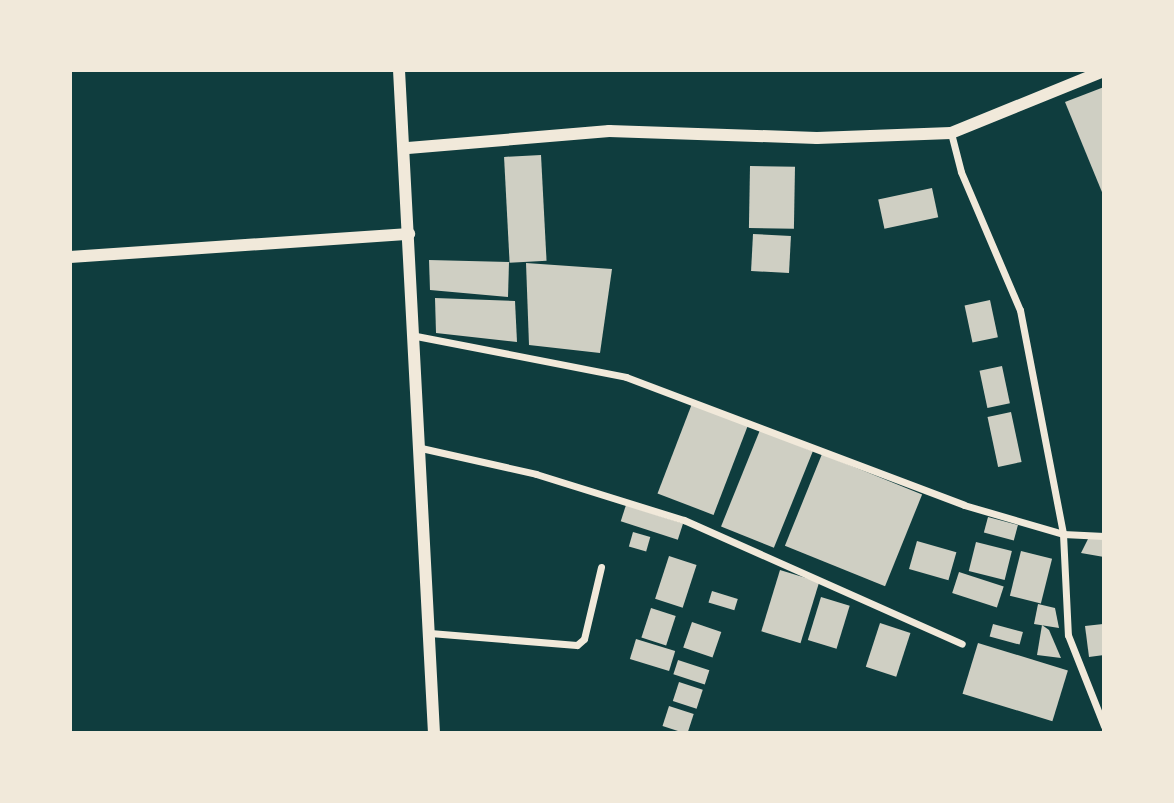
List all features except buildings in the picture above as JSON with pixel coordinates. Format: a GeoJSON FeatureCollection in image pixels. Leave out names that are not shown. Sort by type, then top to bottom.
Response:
{"type":"FeatureCollection","features":[{"type":"Feature","properties":{"kind":"street"},"geometry":{"type":"LineString","coordinates":[[400,70],[408,148],[409,234],[434,733]]}},
{"type":"Feature","properties":{"kind":"street"},"geometry":{"type":"LineString","coordinates":[[408,148],[608,131],[817,138],[951,133],[1085,74],[1104,71]]}},
{"type":"Feature","properties":{"kind":"street"},"geometry":{"type":"LineString","coordinates":[[951,133],[961,172],[1020,310],[1063,534],[1068,635],[1104,726]]}},
{"type":"Feature","properties":{"kind":"street"},"geometry":{"type":"LineString","coordinates":[[70,257],[409,234]]}},
{"type":"Feature","properties":{"kind":"street"},"geometry":{"type":"LineString","coordinates":[[416,336],[626,377],[964,505],[1063,534],[1104,536]]}},
{"type":"Feature","properties":{"kind":"street"},"geometry":{"type":"LineString","coordinates":[[421,449],[536,474],[684,520],[962,645]]}},
{"type":"Feature","properties":{"kind":"street"},"geometry":{"type":"LineString","coordinates":[[429,633],[577,645],[584,639],[601,567]]}},
{"type":"Feature","properties":{"kind":"street"},"geometry":{"type":"LineString","coordinates":[[1095,706],[1104,708]]}}]}
